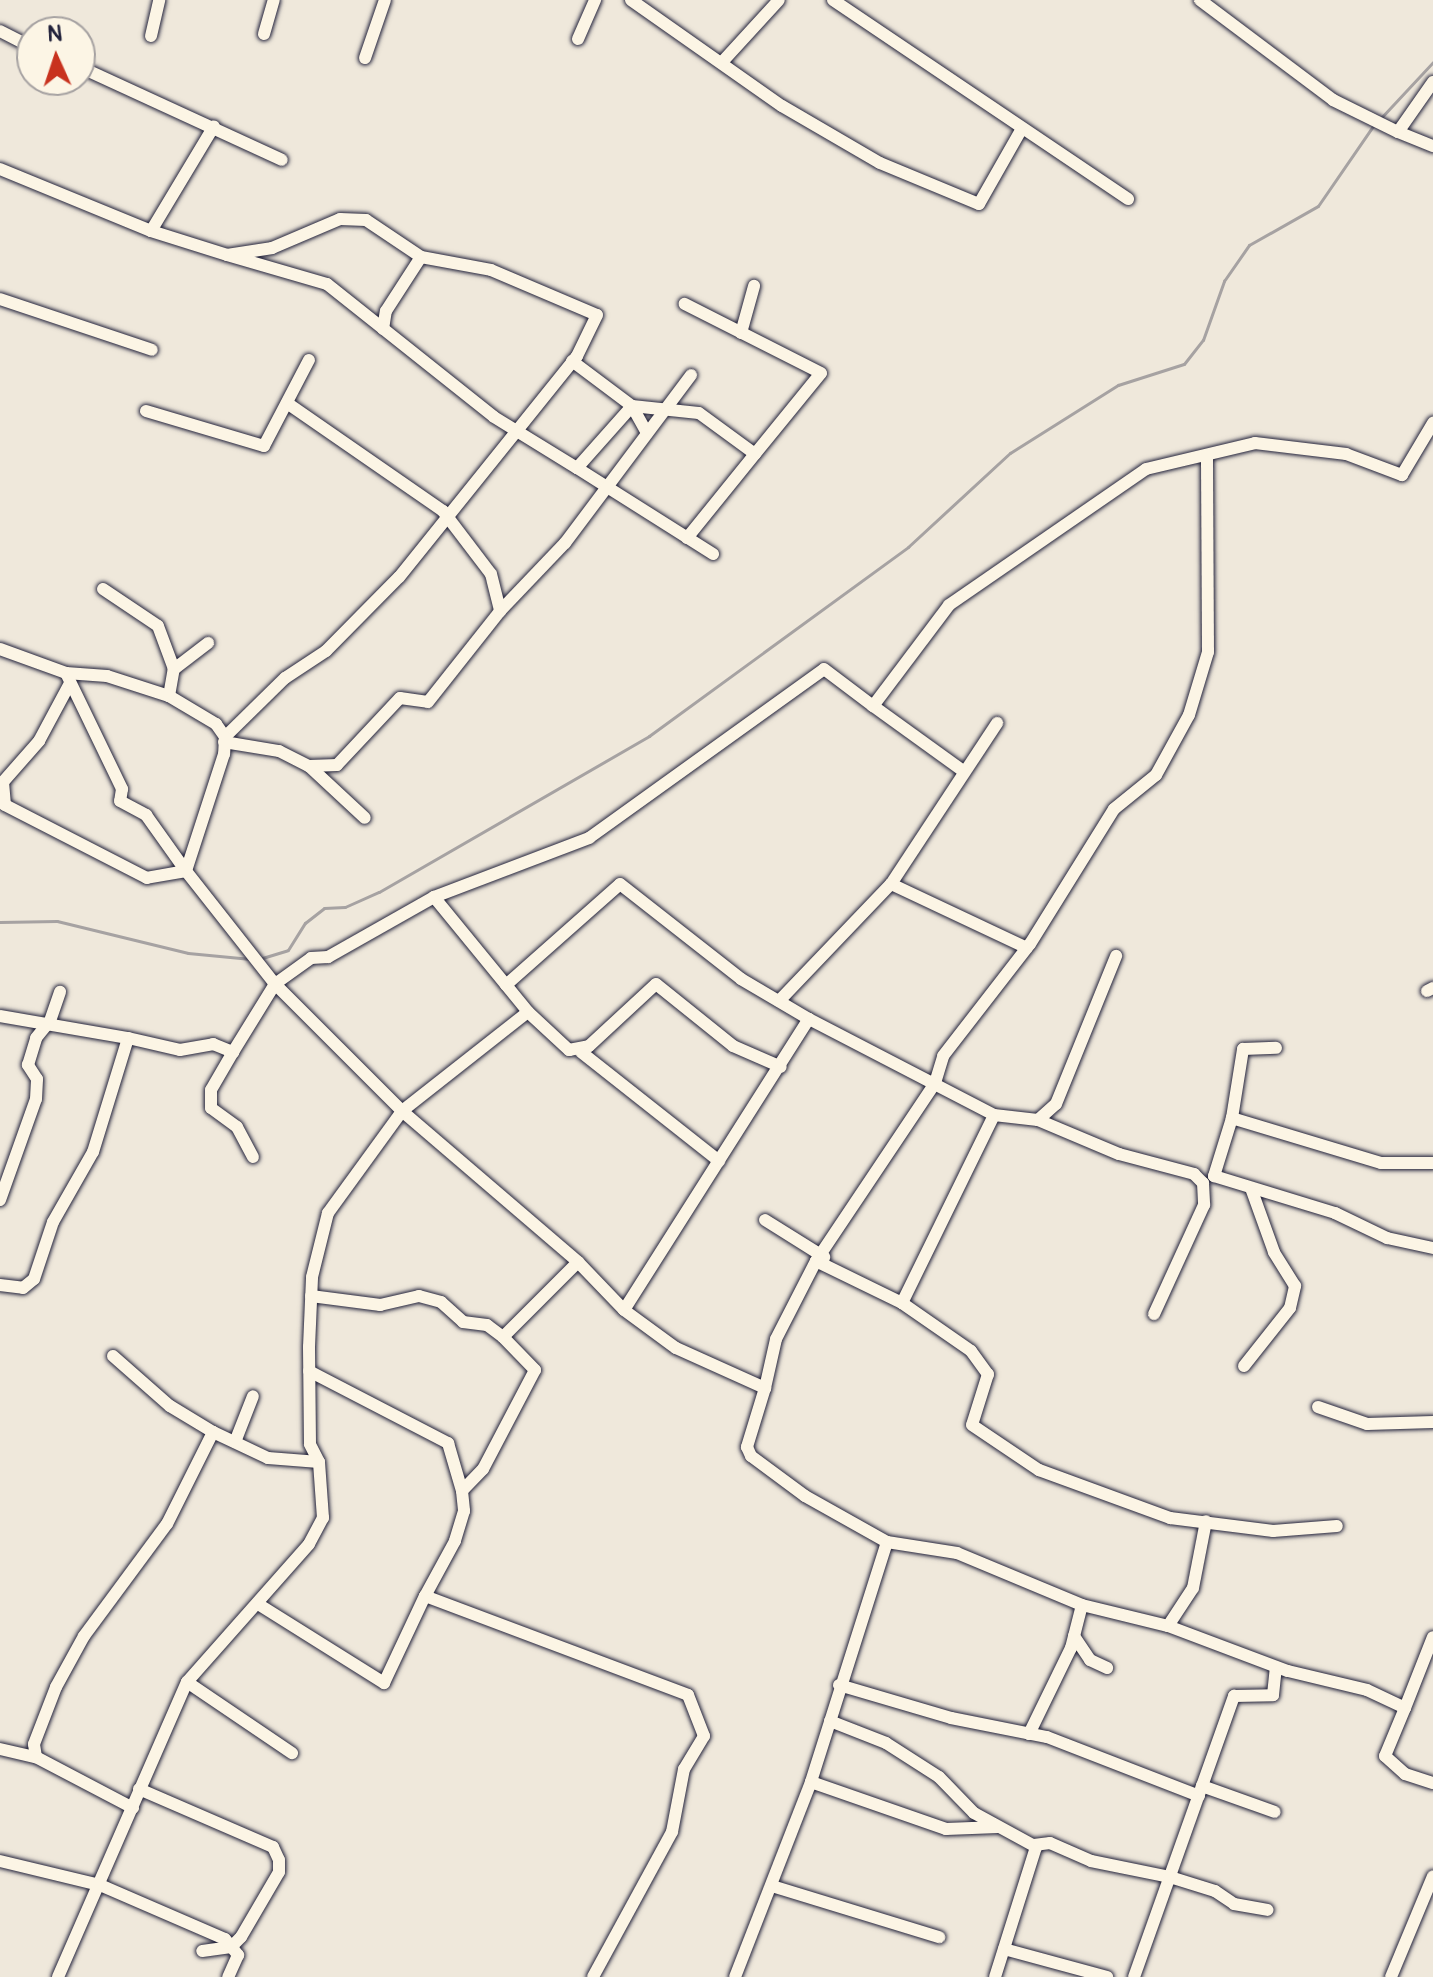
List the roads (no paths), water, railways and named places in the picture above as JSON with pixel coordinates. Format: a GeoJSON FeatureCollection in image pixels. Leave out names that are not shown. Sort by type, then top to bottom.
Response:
{"type":"FeatureCollection","features":[{"type":"Feature","properties":{"kind":"street"},"geometry":{"type":"LineString","coordinates":[[151,36],[159,0]]}},
{"type":"Feature","properties":{"kind":"street"},"geometry":{"type":"LineString","coordinates":[[264,34],[274,0]]}},
{"type":"Feature","properties":{"kind":"street"},"geometry":{"type":"LineString","coordinates":[[365,58],[385,0]]}},
{"type":"Feature","properties":{"kind":"street"},"geometry":{"type":"LineString","coordinates":[[578,39],[595,0]]}},
{"type":"Feature","properties":{"kind":"street"},"geometry":{"type":"LineString","coordinates":[[631,0],[724,60],[782,106],[880,163],[979,204],[1021,130]]}},
{"type":"Feature","properties":{"kind":"street"},"geometry":{"type":"LineString","coordinates":[[724,60],[779,0]]}},
{"type":"Feature","properties":{"kind":"street"},"geometry":{"type":"LineString","coordinates":[[833,0],[1021,130],[1128,199]]}},
{"type":"Feature","properties":{"kind":"street"},"geometry":{"type":"LineString","coordinates":[[1200,0],[1333,100],[1433,146]]}},
{"type":"Feature","properties":{"kind":"street"},"geometry":{"type":"LineString","coordinates":[[96,74],[282,160]]}},
{"type":"Feature","properties":{"kind":"street"},"geometry":{"type":"LineString","coordinates":[[1398,132],[1433,82]]}},
{"type":"Feature","properties":{"kind":"street"},"geometry":{"type":"LineString","coordinates":[[151,231],[214,126]]}},
{"type":"Feature","properties":{"kind":"street"},"geometry":{"type":"LineString","coordinates":[[0,169],[151,231],[327,284],[515,431],[713,554]]}},
{"type":"Feature","properties":{"kind":"street"},"geometry":{"type":"LineString","coordinates":[[186,871],[225,740],[285,678],[354,625],[399,577],[445,513],[572,361],[597,315],[491,270],[421,257],[354,218],[272,248],[227,255]]}},
{"type":"Feature","properties":{"kind":"street"},"geometry":{"type":"LineString","coordinates":[[383,329],[386,311],[421,257]]}},
{"type":"Feature","properties":{"kind":"street"},"geometry":{"type":"LineString","coordinates":[[741,333],[754,286]]}},
{"type":"Feature","properties":{"kind":"street"},"geometry":{"type":"LineString","coordinates":[[0,299],[111,342],[152,350]]}},
{"type":"Feature","properties":{"kind":"street"},"geometry":{"type":"LineString","coordinates":[[685,304],[821,373],[687,538]]}},
{"type":"Feature","properties":{"kind":"street"},"geometry":{"type":"LineString","coordinates":[[368,317],[386,311]]}},
{"type":"Feature","properties":{"kind":"street"},"geometry":{"type":"LineString","coordinates":[[146,411],[264,446],[309,360]]}},
{"type":"Feature","properties":{"kind":"street"},"geometry":{"type":"LineString","coordinates":[[572,361],[632,406],[647,433]]}},
{"type":"Feature","properties":{"kind":"street"},"geometry":{"type":"LineString","coordinates":[[309,766],[337,765],[400,698],[428,702],[500,611],[565,543],[602,487],[669,410],[691,375]]}},
{"type":"Feature","properties":{"kind":"street"},"geometry":{"type":"LineString","coordinates":[[287,403],[445,513],[491,574],[500,611]]}},
{"type":"Feature","properties":{"kind":"street"},"geometry":{"type":"LineString","coordinates":[[632,406],[699,413],[755,454]]}},
{"type":"Feature","properties":{"kind":"street"},"geometry":{"type":"LineString","coordinates":[[577,468],[632,406]]}},
{"type":"Feature","properties":{"kind":"street"},"geometry":{"type":"LineString","coordinates":[[873,706],[949,605],[1020,551],[1146,469],[1207,457],[1255,443],[1313,448],[1402,475],[1433,423]]}},
{"type":"Feature","properties":{"kind":"street"},"geometry":{"type":"LineString","coordinates":[[1207,457],[1208,652],[1189,715],[1156,775],[1114,809],[1095,843],[1079,856],[1027,948],[943,1056],[935,1083],[820,1259],[776,1339],[747,1447],[751,1456],[805,1496],[887,1542],[957,1553],[1082,1605],[1168,1626],[1276,1667],[1326,1676],[1405,1708]]}},
{"type":"Feature","properties":{"kind":"street"},"geometry":{"type":"LineString","coordinates":[[103,589],[158,626],[174,669],[169,696]]}},
{"type":"Feature","properties":{"kind":"street"},"geometry":{"type":"LineString","coordinates":[[174,669],[208,643]]}},
{"type":"Feature","properties":{"kind":"street"},"geometry":{"type":"LineString","coordinates":[[0,649],[67,679],[107,676],[169,696],[216,724],[225,740],[279,751],[309,766],[365,818]]}},
{"type":"Feature","properties":{"kind":"street"},"geometry":{"type":"LineString","coordinates":[[253,1157],[237,1127],[211,1108],[211,1090],[275,984],[311,958],[328,957],[434,897],[589,838],[824,669],[963,771]]}},
{"type":"Feature","properties":{"kind":"street"},"geometry":{"type":"LineString","coordinates":[[67,679],[39,741],[3,782],[5,805],[147,878],[186,871]]}},
{"type":"Feature","properties":{"kind":"street"},"geometry":{"type":"LineString","coordinates":[[67,679],[122,789],[120,801],[146,815],[275,984],[402,1111],[578,1262],[624,1310],[676,1348],[765,1388]]}},
{"type":"Feature","properties":{"kind":"street"},"geometry":{"type":"LineString","coordinates":[[779,1001],[891,884],[997,723]]}},
{"type":"Feature","properties":{"kind":"street"},"geometry":{"type":"LineString","coordinates":[[506,985],[620,884],[779,1001],[994,1115],[1038,1120],[1119,1154],[1335,1213],[1387,1238],[1433,1248]]}},
{"type":"Feature","properties":{"kind":"street"},"geometry":{"type":"LineString","coordinates":[[891,884],[1027,948]]}},
{"type":"Feature","properties":{"kind":"street"},"geometry":{"type":"LineString","coordinates":[[434,897],[528,1012],[569,1050],[581,1052],[719,1161]]}},
{"type":"Feature","properties":{"kind":"street"},"geometry":{"type":"LineString","coordinates":[[1038,1120],[1056,1104],[1116,956]]}},
{"type":"Feature","properties":{"kind":"street"},"geometry":{"type":"LineString","coordinates":[[581,1052],[656,984],[733,1046],[781,1067]]}},
{"type":"Feature","properties":{"kind":"street"},"geometry":{"type":"LineString","coordinates":[[0,1200],[36,1099],[37,1079],[28,1065],[60,992]]}},
{"type":"Feature","properties":{"kind":"street"},"geometry":{"type":"LineString","coordinates":[[58,1977],[187,1682],[258,1604],[323,1518],[319,1462],[310,1444],[309,1371],[311,1296],[328,1213],[402,1111],[528,1012]]}},
{"type":"Feature","properties":{"kind":"street"},"geometry":{"type":"LineString","coordinates":[[0,1016],[180,1050],[213,1044],[233,1052]]}},
{"type":"Feature","properties":{"kind":"street"},"geometry":{"type":"LineString","coordinates":[[624,1310],[809,1019]]}},
{"type":"Feature","properties":{"kind":"street"},"geometry":{"type":"LineString","coordinates":[[0,1285],[23,1288],[34,1279],[53,1222],[93,1152],[128,1038]]}},
{"type":"Feature","properties":{"kind":"street"},"geometry":{"type":"LineString","coordinates":[[1154,1314],[1204,1205],[1209,1180],[1232,1118],[1243,1049],[1276,1048]]}},
{"type":"Feature","properties":{"kind":"street"},"geometry":{"type":"LineString","coordinates":[[902,1303],[994,1115]]}},
{"type":"Feature","properties":{"kind":"street"},"geometry":{"type":"LineString","coordinates":[[1232,1118],[1381,1163],[1433,1163]]}},
{"type":"Feature","properties":{"kind":"street"},"geometry":{"type":"LineString","coordinates":[[1244,1366],[1290,1308],[1295,1286],[1274,1252],[1251,1188]]}},
{"type":"Feature","properties":{"kind":"street"},"geometry":{"type":"LineString","coordinates":[[765,1220],[820,1259],[902,1303],[983,1364],[986,1387],[972,1418],[976,1431],[1039,1470],[1136,1508],[1273,1531],[1337,1526]]}},
{"type":"Feature","properties":{"kind":"street"},"geometry":{"type":"LineString","coordinates":[[503,1337],[578,1262]]}},
{"type":"Feature","properties":{"kind":"street"},"geometry":{"type":"LineString","coordinates":[[311,1296],[380,1305],[419,1296],[441,1302],[463,1322],[487,1325],[535,1370],[483,1469],[462,1491]]}},
{"type":"Feature","properties":{"kind":"street"},"geometry":{"type":"LineString","coordinates":[[113,1356],[158,1397],[213,1432],[268,1458],[319,1462]]}},
{"type":"Feature","properties":{"kind":"street"},"geometry":{"type":"LineString","coordinates":[[258,1604],[384,1683],[455,1541],[462,1491],[456,1460],[436,1433],[407,1425],[362,1394],[309,1371]]}},
{"type":"Feature","properties":{"kind":"street"},"geometry":{"type":"LineString","coordinates":[[235,1442],[253,1396]]}},
{"type":"Feature","properties":{"kind":"street"},"geometry":{"type":"LineString","coordinates":[[1318,1407],[1342,1420],[1420,1426],[1433,1431]]}},
{"type":"Feature","properties":{"kind":"street"},"geometry":{"type":"LineString","coordinates":[[1420,1426],[1433,1422]]}},
{"type":"Feature","properties":{"kind":"street"},"geometry":{"type":"LineString","coordinates":[[36,1757],[34,1744],[56,1687],[84,1636],[167,1524],[213,1432]]}},
{"type":"Feature","properties":{"kind":"street"},"geometry":{"type":"LineString","coordinates":[[1168,1626],[1193,1588],[1206,1521]]}},
{"type":"Feature","properties":{"kind":"street"},"geometry":{"type":"LineString","coordinates":[[735,1977],[811,1782],[839,1685],[887,1542]]}},
{"type":"Feature","properties":{"kind":"street"},"geometry":{"type":"LineString","coordinates":[[425,1596],[630,1678],[688,1695],[704,1724],[684,1769],[672,1832],[646,1871],[593,1977]]}},
{"type":"Feature","properties":{"kind":"street"},"geometry":{"type":"LineString","coordinates":[[1029,1734],[1074,1636],[1082,1605]]}},
{"type":"Feature","properties":{"kind":"street"},"geometry":{"type":"LineString","coordinates":[[1074,1636],[1090,1660],[1107,1668]]}},
{"type":"Feature","properties":{"kind":"street"},"geometry":{"type":"LineString","coordinates":[[1433,1637],[1385,1756],[1405,1774],[1433,1783]]}},
{"type":"Feature","properties":{"kind":"street"},"geometry":{"type":"LineString","coordinates":[[1134,1977],[1234,1696],[1273,1695],[1276,1667]]}},
{"type":"Feature","properties":{"kind":"street"},"geometry":{"type":"LineString","coordinates":[[187,1682],[292,1753]]}},
{"type":"Feature","properties":{"kind":"street"},"geometry":{"type":"LineString","coordinates":[[839,1685],[1029,1734],[1200,1791],[1275,1812]]}},
{"type":"Feature","properties":{"kind":"street"},"geometry":{"type":"LineString","coordinates":[[830,1721],[886,1743],[1001,1826],[1034,1845],[1050,1843],[1091,1861],[1170,1877],[1215,1891],[1234,1904],[1267,1910]]}},
{"type":"Feature","properties":{"kind":"street"},"geometry":{"type":"LineString","coordinates":[[0,1749],[36,1757],[133,1808]]}},
{"type":"Feature","properties":{"kind":"street"},"geometry":{"type":"LineString","coordinates":[[811,1782],[946,1829],[1001,1826]]}},
{"type":"Feature","properties":{"kind":"street"},"geometry":{"type":"LineString","coordinates":[[139,1789],[273,1847],[279,1872],[231,1947],[202,1951]]}},
{"type":"Feature","properties":{"kind":"street"},"geometry":{"type":"LineString","coordinates":[[995,1977],[1034,1845]]}},
{"type":"Feature","properties":{"kind":"street"},"geometry":{"type":"LineString","coordinates":[[0,1861],[100,1885],[231,1947],[238,1955],[228,1977]]}},
{"type":"Feature","properties":{"kind":"street"},"geometry":{"type":"LineString","coordinates":[[1391,1977],[1433,1876]]}},
{"type":"Feature","properties":{"kind":"street"},"geometry":{"type":"LineString","coordinates":[[772,1886],[939,1937]]}},
{"type":"Feature","properties":{"kind":"street"},"geometry":{"type":"LineString","coordinates":[[1004,1949],[1107,1977]]}},
{"type":"Feature","properties":{"kind":"waterway"},"geometry":{"type":"LineString","coordinates":[[1379,120],[1433,62]]}},
{"type":"Feature","properties":{"kind":"waterway"},"geometry":{"type":"LineString","coordinates":[[259,959],[288,950],[305,923],[324,908],[345,907],[379,892],[649,736],[908,547],[1010,453],[1118,385],[1184,364],[1203,340],[1224,281],[1249,245],[1318,206],[1373,126]]}},
{"type":"Feature","properties":{"kind":"waterway"},"geometry":{"type":"LineString","coordinates":[[0,922],[57,921],[188,953],[251,959]]}}]}
